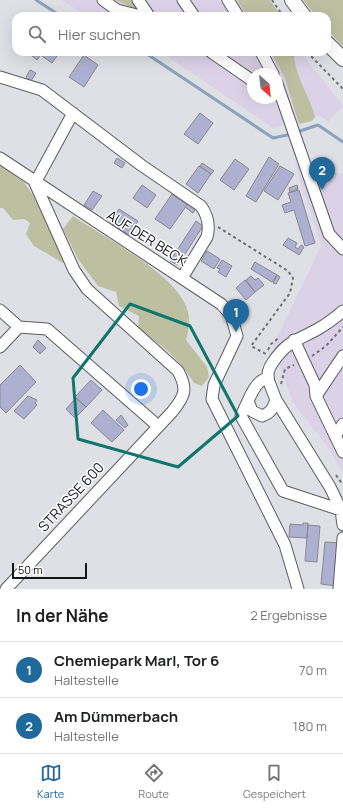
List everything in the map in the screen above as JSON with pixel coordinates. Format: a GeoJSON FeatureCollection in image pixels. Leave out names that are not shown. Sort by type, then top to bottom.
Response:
{"type":"FeatureCollection","features":[{"type":"Feature","properties":{"kind":"main road"},"geometry":{"type":"LineString","coordinates":[[292,0],[301,12]]}},
{"type":"Feature","properties":{"kind":"main road"},"geometry":{"type":"LineString","coordinates":[[331,47],[343,59]]}},
{"type":"Feature","properties":{"kind":"street"},"geometry":{"type":"LineString","coordinates":[[103,0],[117,10],[125,12]]}},
{"type":"Feature","properties":{"kind":"street"},"geometry":{"type":"LineString","coordinates":[[138,0],[146,12]]}},
{"type":"Feature","properties":{"kind":"street"},"geometry":{"type":"LineString","coordinates":[[183,0],[191,12]]}},
{"type":"Feature","properties":{"kind":"street"},"geometry":{"type":"LineString","coordinates":[[228,0],[236,12]]}},
{"type":"Feature","properties":{"kind":"street"},"geometry":{"type":"LineString","coordinates":[[221,56],[247,76]]}},
{"type":"Feature","properties":{"kind":"street"},"geometry":{"type":"LineString","coordinates":[[263,56],[270,68]]}},
{"type":"Feature","properties":{"kind":"street"},"geometry":{"type":"LineString","coordinates":[[0,77],[42,90],[141,165],[201,206],[206,214],[209,230],[207,237],[182,278]]}},
{"type":"Feature","properties":{"kind":"street"},"geometry":{"type":"LineString","coordinates":[[283,104],[329,234],[343,249]]}},
{"type":"Feature","properties":{"kind":"street"},"geometry":{"type":"LineString","coordinates":[[35,183],[73,113]]}},
{"type":"Feature","properties":{"kind":"street","name":"AUF DER BECK"},"geometry":{"type":"LineString","coordinates":[[0,158],[35,183],[182,278],[227,310],[235,326],[237,336],[214,385],[212,399],[285,545],[298,589]]}},
{"type":"Feature","properties":{"kind":"street","name":"STRASSE 600"},"geometry":{"type":"LineString","coordinates":[[6,589],[158,426],[185,392],[184,381],[178,370],[87,289],[74,270],[35,183]]}},
{"type":"Feature","properties":{"kind":"street"},"geometry":{"type":"LineString","coordinates":[[0,310],[19,327],[47,329],[158,426]]}},
{"type":"Feature","properties":{"kind":"street"},"geometry":{"type":"LineString","coordinates":[[341,510],[283,491],[241,416],[257,384],[282,349],[294,340],[316,330],[343,311]]}},
{"type":"Feature","properties":{"kind":"street"},"geometry":{"type":"LineString","coordinates":[[0,347],[19,327]]}},
{"type":"Feature","properties":{"kind":"street"},"geometry":{"type":"LineString","coordinates":[[294,340],[315,385],[316,396],[343,452]]}},
{"type":"Feature","properties":{"kind":"street"},"geometry":{"type":"LineString","coordinates":[[316,396],[343,356]]}},
{"type":"Feature","properties":{"kind":"street"},"geometry":{"type":"LineString","coordinates":[[270,367],[267,376],[276,400],[330,487],[341,510],[343,525]]}},
{"type":"Feature","properties":{"kind":"street"},"geometry":{"type":"LineString","coordinates":[[257,384],[261,380],[265,379],[269,382]]}},
{"type":"Feature","properties":{"kind":"street"},"geometry":{"type":"LineString","coordinates":[[248,401],[252,411],[262,416],[273,409],[276,400]]}},
{"type":"Feature","properties":{"kind":"street"},"geometry":{"type":"LineString","coordinates":[[335,436],[343,424]]}},
{"type":"Feature","properties":{"kind":"street"},"geometry":{"type":"LineString","coordinates":[[339,589],[343,538]]}},
{"type":"Feature","properties":{"kind":"path"},"geometry":{"type":"LineString","coordinates":[[272,0],[280,12]]}},
{"type":"Feature","properties":{"kind":"path"},"geometry":{"type":"LineString","coordinates":[[311,56],[343,89]]}},
{"type":"Feature","properties":{"kind":"path"},"geometry":{"type":"LineString","coordinates":[[208,221],[288,271],[292,278],[290,293],[251,346],[265,354]]}},
{"type":"Feature","properties":{"kind":"highlighted area"},"geometry":{"type":"Polygon","coordinates":[[[130,304],[190,326],[238,416],[178,467],[78,439],[73,378],[130,304]]]}},
{"type":"Feature","properties":{"kind":"shaded area"},"geometry":{"type":"Polygon","coordinates":[[[61,0],[261,0],[269,12],[80,12],[61,0]]]}},
{"type":"Feature","properties":{"kind":"shaded area"},"geometry":{"type":"Polygon","coordinates":[[[167,56],[304,56],[343,106],[328,122],[320,116],[273,128],[167,56]]]}},
{"type":"Feature","properties":{"kind":"shaded area"},"geometry":{"type":"Polygon","coordinates":[[[295,164],[343,174],[343,473],[327,446],[293,403],[273,346],[321,246],[295,164]]]}},
{"type":"Feature","properties":{"kind":"green space"},"geometry":{"type":"Polygon","coordinates":[[[115,0],[133,0],[140,9],[138,10],[115,0]]]}},
{"type":"Feature","properties":{"kind":"green space"},"geometry":{"type":"Polygon","coordinates":[[[237,0],[270,0],[278,12],[244,12],[237,0]]]}},
{"type":"Feature","properties":{"kind":"green space"},"geometry":{"type":"Polygon","coordinates":[[[303,0],[343,0],[343,47],[331,34],[331,12],[313,12],[303,0]]]}},
{"type":"Feature","properties":{"kind":"green space"},"geometry":{"type":"Polygon","coordinates":[[[273,56],[295,56],[294,57],[297,72],[315,117],[312,121],[299,124],[283,74],[283,68],[280,68],[273,56]]]}},
{"type":"Feature","properties":{"kind":"green space"},"geometry":{"type":"Polygon","coordinates":[[[0,165],[24,182],[35,198],[64,255],[63,263],[34,246],[26,234],[30,223],[24,219],[13,220],[3,208],[0,208],[0,165]]]}},
{"type":"Feature","properties":{"kind":"green space"},"geometry":{"type":"Polygon","coordinates":[[[73,216],[150,266],[176,290],[184,302],[189,316],[186,340],[207,367],[209,377],[202,386],[194,383],[183,367],[169,352],[138,328],[139,316],[119,306],[116,292],[98,286],[78,259],[63,229],[73,216]]]}},
{"type":"Feature","properties":{"kind":"building"},"geometry":{"type":"Polygon","coordinates":[[[32,56],[40,56],[37,60],[32,56]]]}},
{"type":"Feature","properties":{"kind":"building"},"geometry":{"type":"Polygon","coordinates":[[[42,56],[57,56],[52,63],[42,56]]]}},
{"type":"Feature","properties":{"kind":"building"},"geometry":{"type":"Polygon","coordinates":[[[83,56],[98,65],[84,87],[69,77],[83,56]]]}},
{"type":"Feature","properties":{"kind":"building"},"geometry":{"type":"Polygon","coordinates":[[[30,70],[36,73],[31,81],[26,77],[30,70]]]}},
{"type":"Feature","properties":{"kind":"building"},"geometry":{"type":"Polygon","coordinates":[[[200,113],[213,123],[198,144],[184,134],[200,113]]]}},
{"type":"Feature","properties":{"kind":"building"},"geometry":{"type":"Polygon","coordinates":[[[269,157],[279,164],[256,202],[246,196],[269,157]]]}},
{"type":"Feature","properties":{"kind":"building"},"geometry":{"type":"Polygon","coordinates":[[[117,158],[125,163],[122,168],[114,163],[117,158]]]}},
{"type":"Feature","properties":{"kind":"building"},"geometry":{"type":"Polygon","coordinates":[[[235,159],[249,169],[234,190],[220,180],[235,159]]]}},
{"type":"Feature","properties":{"kind":"building"},"geometry":{"type":"Polygon","coordinates":[[[202,163],[214,171],[211,174],[200,166],[202,163]]]}},
{"type":"Feature","properties":{"kind":"building"},"geometry":{"type":"Polygon","coordinates":[[[199,166],[211,174],[198,193],[186,184],[199,166]]]}},
{"type":"Feature","properties":{"kind":"building"},"geometry":{"type":"Polygon","coordinates":[[[280,166],[294,174],[278,200],[264,191],[280,166]]]}},
{"type":"Feature","properties":{"kind":"building"},"geometry":{"type":"Polygon","coordinates":[[[142,185],[156,195],[147,208],[133,198],[142,185]]]}},
{"type":"Feature","properties":{"kind":"building"},"geometry":{"type":"Polygon","coordinates":[[[297,185],[298,189],[290,192],[289,188],[297,185]]]}},
{"type":"Feature","properties":{"kind":"building"},"geometry":{"type":"Polygon","coordinates":[[[299,190],[315,243],[305,246],[294,210],[285,213],[282,205],[291,202],[288,193],[299,190]]]}},
{"type":"Feature","properties":{"kind":"building"},"geometry":{"type":"Polygon","coordinates":[[[93,191],[102,196],[92,210],[84,205],[93,191]]]}},
{"type":"Feature","properties":{"kind":"building"},"geometry":{"type":"Polygon","coordinates":[[[172,194],[187,205],[170,229],[155,219],[172,194]]]}},
{"type":"Feature","properties":{"kind":"building"},"geometry":{"type":"Polygon","coordinates":[[[188,204],[195,210],[193,213],[185,207],[188,204]]]}},
{"type":"Feature","properties":{"kind":"building"},"geometry":{"type":"Polygon","coordinates":[[[119,209],[138,221],[129,235],[110,223],[119,209]]]}},
{"type":"Feature","properties":{"kind":"building"},"geometry":{"type":"Polygon","coordinates":[[[196,221],[203,226],[178,265],[170,261],[196,221]]]}},
{"type":"Feature","properties":{"kind":"building"},"geometry":{"type":"Polygon","coordinates":[[[288,238],[297,243],[295,247],[298,249],[301,245],[304,247],[299,255],[283,245],[288,238]]]}},
{"type":"Feature","properties":{"kind":"building"},"geometry":{"type":"Polygon","coordinates":[[[207,251],[220,259],[214,269],[201,261],[207,251]]]}},
{"type":"Feature","properties":{"kind":"building"},"geometry":{"type":"Polygon","coordinates":[[[222,260],[232,266],[226,277],[218,272],[220,269],[217,268],[222,260]]]}},
{"type":"Feature","properties":{"kind":"building"},"geometry":{"type":"Polygon","coordinates":[[[255,262],[277,275],[272,282],[251,269],[255,262]]]}},
{"type":"Feature","properties":{"kind":"building"},"geometry":{"type":"Polygon","coordinates":[[[277,275],[280,277],[276,284],[273,283],[277,275]]]}},
{"type":"Feature","properties":{"kind":"building"},"geometry":{"type":"Polygon","coordinates":[[[251,276],[255,280],[258,278],[264,285],[255,292],[246,280],[251,276]]]}},
{"type":"Feature","properties":{"kind":"building"},"geometry":{"type":"Polygon","coordinates":[[[245,280],[255,292],[246,300],[236,288],[245,280]]]}},
{"type":"Feature","properties":{"kind":"building"},"geometry":{"type":"Polygon","coordinates":[[[38,340],[46,348],[40,354],[33,347],[38,340]]]}},
{"type":"Feature","properties":{"kind":"building"},"geometry":{"type":"Polygon","coordinates":[[[20,365],[36,382],[6,413],[0,407],[0,385],[20,365]]]}},
{"type":"Feature","properties":{"kind":"building"},"geometry":{"type":"Polygon","coordinates":[[[91,380],[102,390],[86,407],[75,397],[91,380]]]}},
{"type":"Feature","properties":{"kind":"building"},"geometry":{"type":"Polygon","coordinates":[[[28,396],[37,400],[35,403],[37,405],[24,419],[14,411],[28,396]]]}},
{"type":"Feature","properties":{"kind":"building"},"geometry":{"type":"Polygon","coordinates":[[[76,398],[86,407],[75,418],[66,409],[76,398]]]}},
{"type":"Feature","properties":{"kind":"building"},"geometry":{"type":"Polygon","coordinates":[[[103,410],[124,430],[112,442],[91,423],[103,410]]]}},
{"type":"Feature","properties":{"kind":"building"},"geometry":{"type":"Polygon","coordinates":[[[121,415],[128,425],[125,428],[116,420],[121,415]]]}},
{"type":"Feature","properties":{"kind":"building"},"geometry":{"type":"Polygon","coordinates":[[[303,523],[308,523],[307,538],[289,537],[290,524],[303,525],[303,523]]]}},
{"type":"Feature","properties":{"kind":"building"},"geometry":{"type":"Polygon","coordinates":[[[308,525],[320,526],[317,562],[305,561],[308,525]]]}},
{"type":"Feature","properties":{"kind":"building"},"geometry":{"type":"Polygon","coordinates":[[[325,542],[343,543],[343,587],[321,584],[325,542]]]}},
{"type":"Feature","properties":{"kind":"waterway"},"geometry":{"type":"LineString","coordinates":[[36,0],[55,12]]}},
{"type":"Feature","properties":{"kind":"waterway"},"geometry":{"type":"LineString","coordinates":[[150,56],[273,138],[292,134]]}},
{"type":"Feature","properties":{"kind":"waterway"},"geometry":{"type":"LineString","coordinates":[[297,132],[318,125],[343,142]]}},
{"type":"Feature","properties":{"kind":"place","name":"Am Dümmerbach"},"geometry":{"type":"Point","coordinates":[322,190]}},
{"type":"Feature","properties":{"kind":"place","name":"Chemiepark Marl, Tor 6"},"geometry":{"type":"Point","coordinates":[236,332]}}]}
